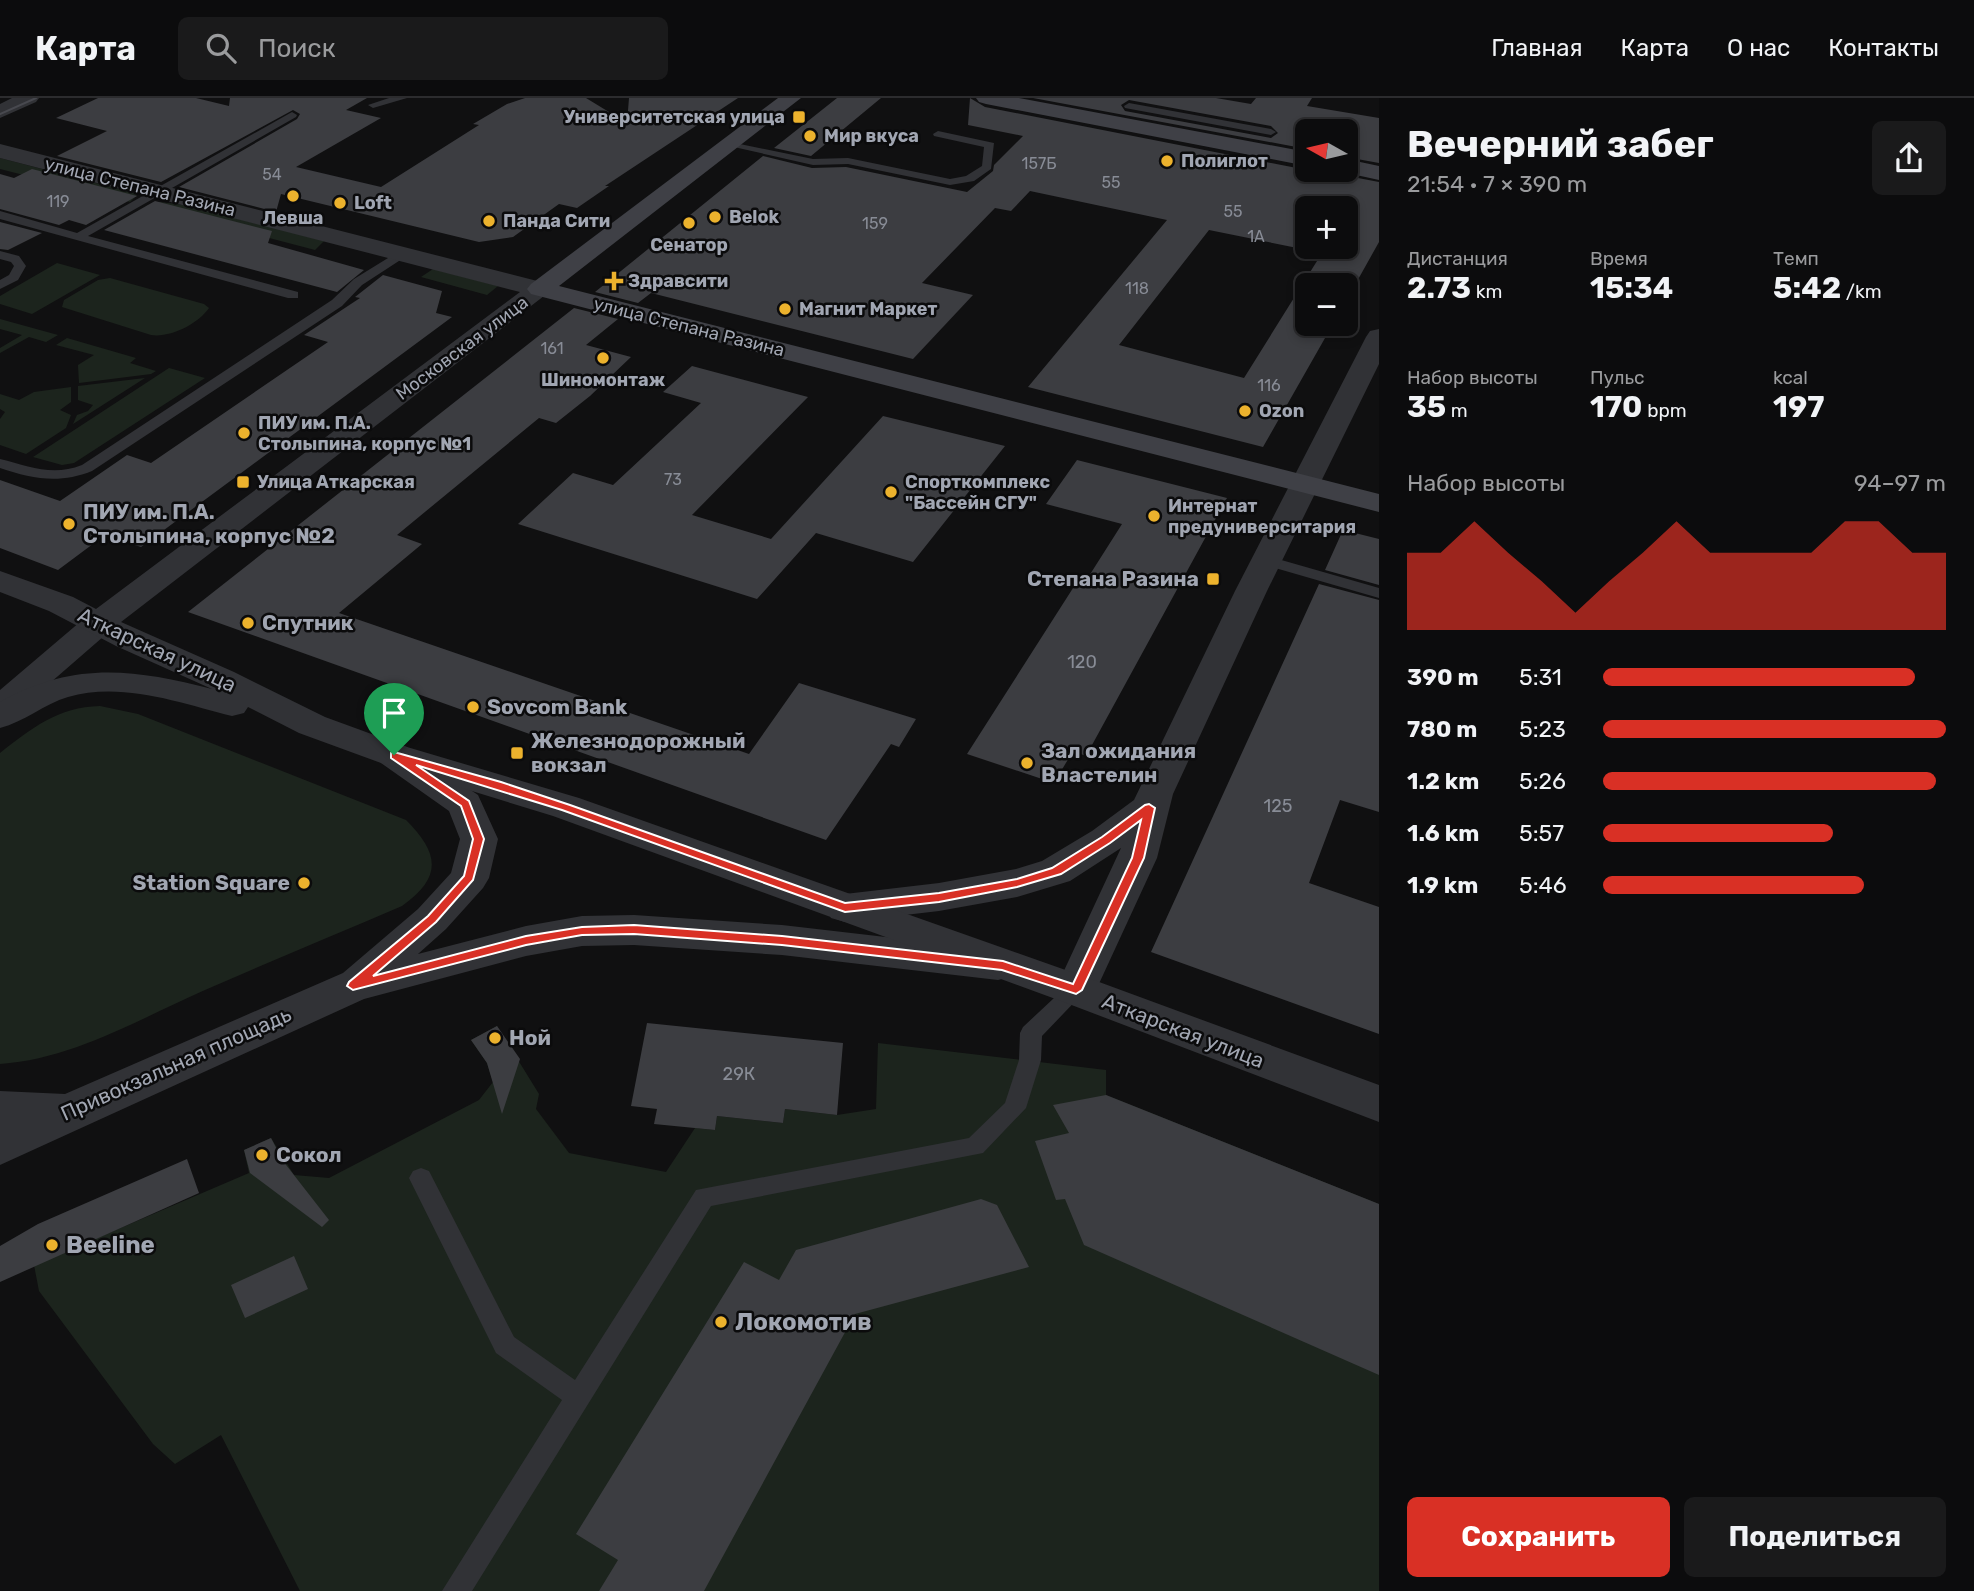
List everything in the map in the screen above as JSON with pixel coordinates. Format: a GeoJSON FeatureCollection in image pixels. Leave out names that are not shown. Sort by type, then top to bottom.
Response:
{"type":"FeatureCollection","features":[{"type":"Feature","properties":{"kind":"main road","name":"Московская улица"},"geometry":{"type":"LineString","coordinates":[[540,289],[791,98]]}},
{"type":"Feature","properties":{"kind":"main road"},"geometry":{"type":"LineString","coordinates":[[986,98],[1127,109],[1295,156]]}},
{"type":"Feature","properties":{"kind":"main road"},"geometry":{"type":"LineString","coordinates":[[1358,169],[1379,173]]}},
{"type":"Feature","properties":{"kind":"main road","name":"улица Степана Разина"},"geometry":{"type":"LineString","coordinates":[[540,289],[1379,503]]}},
{"type":"Feature","properties":{"kind":"street"},"geometry":{"type":"LineString","coordinates":[[0,112],[30,98]]}},
{"type":"Feature","properties":{"kind":"street","name":"улица Степана Разина"},"geometry":{"type":"LineString","coordinates":[[0,151],[540,289]]}},
{"type":"Feature","properties":{"kind":"street","name":"Московская улица"},"geometry":{"type":"LineString","coordinates":[[99,623],[540,289]]}},
{"type":"Feature","properties":{"kind":"street"},"geometry":{"type":"LineString","coordinates":[[1076,990],[1138,858],[1149,808],[1304,484],[1379,337]]}},
{"type":"Feature","properties":{"kind":"street","name":"Аткарская улица"},"geometry":{"type":"LineString","coordinates":[[0,581],[61,604],[312,725],[394,755],[498,784],[566,807],[1076,990],[1379,1104]]}},
{"type":"Feature","properties":{"kind":"street"},"geometry":{"type":"LineString","coordinates":[[0,708],[99,623]]}},
{"type":"Feature","properties":{"kind":"street","name":"Аткарская улица"},"geometry":{"type":"LineString","coordinates":[[0,717],[60,688],[94,682],[159,687],[312,725]]}},
{"type":"Feature","properties":{"kind":"street","name":"Привокзальная площадь"},"geometry":{"type":"LineString","coordinates":[[353,986],[432,919],[469,877],[479,839],[465,804],[394,755]]}},
{"type":"Feature","properties":{"kind":"street"},"geometry":{"type":"LineString","coordinates":[[845,908],[939,897],[1017,883],[1056,871],[1106,840],[1149,808]]}},
{"type":"Feature","properties":{"kind":"street","name":"Привокзальная площадь"},"geometry":{"type":"LineString","coordinates":[[0,1146],[68,1112],[353,986],[526,941],[582,931],[634,930],[719,935],[1003,965]]}},
{"type":"Feature","properties":{"kind":"street"},"geometry":{"type":"LineString","coordinates":[[0,1109],[68,1112]]}},
{"type":"Feature","properties":{"kind":"lane"},"geometry":{"type":"LineString","coordinates":[[373,105],[402,98]]}},
{"type":"Feature","properties":{"kind":"lane"},"geometry":{"type":"LineString","coordinates":[[1127,109],[1271,132]]}},
{"type":"Feature","properties":{"kind":"lane"},"geometry":{"type":"LineString","coordinates":[[78,237],[292,115]]}},
{"type":"Feature","properties":{"kind":"lane"},"geometry":{"type":"LineString","coordinates":[[730,145],[813,162],[848,161],[950,182],[976,177],[987,167],[989,145],[938,134]]}},
{"type":"Feature","properties":{"kind":"lane"},"geometry":{"type":"LineString","coordinates":[[0,215],[293,295]]}},
{"type":"Feature","properties":{"kind":"lane"},"geometry":{"type":"LineString","coordinates":[[0,463],[47,478],[72,475],[87,468],[337,303],[358,282],[401,254]]}},
{"type":"Feature","properties":{"kind":"lane"},"geometry":{"type":"LineString","coordinates":[[0,255],[15,259],[20,266],[14,276],[0,285]]}},
{"type":"Feature","properties":{"kind":"lane"},"geometry":{"type":"LineString","coordinates":[[1267,561],[1379,593]]}},
{"type":"Feature","properties":{"kind":"lane"},"geometry":{"type":"LineString","coordinates":[[456,1591],[704,1196],[975,1146],[1015,1108],[1030,1060],[1031,1033],[1076,990]]}},
{"type":"Feature","properties":{"kind":"lane"},"geometry":{"type":"LineString","coordinates":[[421,1178],[505,1345],[578,1397]]}},
{"type":"Feature","properties":{"kind":"shaded area"},"geometry":{"type":"Polygon","coordinates":[[[0,158],[137,195],[130,202],[0,169],[0,158]]]}},
{"type":"Feature","properties":{"kind":"shaded area"},"geometry":{"type":"Polygon","coordinates":[[[160,202],[185,205],[324,241],[315,250],[146,206],[160,202]]]}},
{"type":"Feature","properties":{"kind":"shaded area"},"geometry":{"type":"Polygon","coordinates":[[[57,263],[100,275],[32,314],[0,304],[0,296],[57,263]]]}},
{"type":"Feature","properties":{"kind":"shaded area"},"geometry":{"type":"Polygon","coordinates":[[[433,269],[498,286],[487,295],[421,277],[433,269]]]}},
{"type":"Feature","properties":{"kind":"shaded area"},"geometry":{"type":"Polygon","coordinates":[[[110,278],[204,304],[209,308],[183,329],[151,335],[62,307],[64,300],[98,280],[110,278]]]}},
{"type":"Feature","properties":{"kind":"shaded area"},"geometry":{"type":"Polygon","coordinates":[[[0,319],[58,335],[46,342],[29,337],[0,353],[0,348],[22,335],[0,329],[0,319]]]}},
{"type":"Feature","properties":{"kind":"shaded area"},"geometry":{"type":"Polygon","coordinates":[[[67,338],[136,358],[130,363],[156,371],[151,374],[79,383],[78,365],[94,355],[56,345],[67,338]]]}},
{"type":"Feature","properties":{"kind":"shaded area"},"geometry":{"type":"Polygon","coordinates":[[[169,368],[205,378],[74,463],[62,465],[33,457],[169,368]]]}},
{"type":"Feature","properties":{"kind":"shaded area"},"geometry":{"type":"Polygon","coordinates":[[[145,378],[73,424],[77,415],[88,411],[93,405],[78,400],[78,386],[145,378]]]}},
{"type":"Feature","properties":{"kind":"shaded area"},"geometry":{"type":"Polygon","coordinates":[[[71,387],[71,402],[60,410],[71,415],[66,428],[26,454],[0,445],[0,419],[5,412],[0,409],[0,394],[19,400],[34,392],[71,387]]]}},
{"type":"Feature","properties":{"kind":"shaded area"},"geometry":{"type":"Polygon","coordinates":[[[100,706],[138,714],[406,820],[425,843],[430,854],[430,875],[425,885],[402,906],[80,1046],[27,1061],[0,1064],[0,753],[46,720],[71,710],[100,706]]]}},
{"type":"Feature","properties":{"kind":"shaded area","name":"Локомотив"},"geometry":{"type":"Polygon","coordinates":[[[497,1026],[539,1094],[536,1109],[569,1153],[666,1172],[695,1128],[715,1130],[717,1116],[783,1123],[785,1109],[837,1115],[876,1109],[878,1043],[1106,1070],[1106,1095],[1379,1204],[1379,1591],[300,1591],[221,1435],[175,1464],[153,1444],[39,1291],[34,1265],[249,1173],[244,1150],[271,1138],[294,1175],[329,1178],[479,1100],[493,1082],[487,1063],[471,1040],[497,1026]]]}},
{"type":"Feature","properties":{"kind":"building"},"geometry":{"type":"Polygon","coordinates":[[[98,98],[196,98],[229,106],[230,98],[367,98],[346,110],[381,118],[296,167],[381,187],[479,125],[473,124],[507,104],[525,98],[586,98],[627,123],[629,98],[738,98],[605,186],[609,186],[577,208],[559,204],[513,237],[479,242],[281,194],[276,212],[179,187],[297,119],[300,114],[293,110],[161,182],[57,156],[107,131],[56,118],[98,98]]]}},
{"type":"Feature","properties":{"kind":"building"},"geometry":{"type":"Polygon","coordinates":[[[837,98],[881,98],[811,156],[774,148],[837,98]]]}},
{"type":"Feature","properties":{"kind":"building"},"geometry":{"type":"Polygon","coordinates":[[[970,98],[985,107],[1295,168],[1295,182],[1358,182],[1358,178],[1379,182],[1379,242],[1358,280],[1358,273],[1310,273],[1318,259],[1358,259],[1358,196],[1295,196],[1295,248],[1209,230],[1119,345],[1244,378],[1295,296],[1295,336],[1326,336],[1263,447],[1028,387],[1167,220],[1030,191],[1011,211],[995,208],[922,283],[973,295],[913,359],[651,293],[638,303],[595,292],[763,156],[812,168],[846,167],[967,192],[993,171],[994,165],[1023,136],[968,125],[970,98]]]}},
{"type":"Feature","properties":{"kind":"building"},"geometry":{"type":"Polygon","coordinates":[[[1033,98],[1216,98],[1251,104],[1256,98],[1312,98],[1307,106],[1379,118],[1379,163],[1358,159],[1358,119],[1295,119],[1295,147],[1033,98]],[[1129,100],[1121,105],[1125,111],[1271,138],[1278,133],[1271,126],[1129,100]]]}},
{"type":"Feature","properties":{"kind":"building"},"geometry":{"type":"Polygon","coordinates":[[[32,169],[137,196],[86,225],[69,220],[59,225],[0,209],[0,174],[14,178],[32,169]]]}},
{"type":"Feature","properties":{"kind":"building"},"geometry":{"type":"Polygon","coordinates":[[[155,201],[272,231],[268,243],[364,270],[337,292],[104,230],[155,201]]]}},
{"type":"Feature","properties":{"kind":"building"},"geometry":{"type":"Polygon","coordinates":[[[0,222],[42,233],[8,250],[0,249],[0,222]]]}},
{"type":"Feature","properties":{"kind":"building","name":"ПИУ им. П.А. Столыпина, корпус №1"},"geometry":{"type":"Polygon","coordinates":[[[383,275],[442,291],[436,313],[452,317],[141,547],[105,535],[58,570],[0,548],[0,480],[60,501],[127,455],[151,463],[328,342],[304,335],[360,298],[355,297],[383,275]]]}},
{"type":"Feature","properties":{"kind":"building"},"geometry":{"type":"Polygon","coordinates":[[[574,308],[618,319],[586,345],[631,357],[590,396],[556,423],[539,418],[397,535],[422,544],[339,613],[749,754],[799,683],[916,719],[899,747],[891,744],[826,840],[188,612],[574,308]]]}},
{"type":"Feature","properties":{"kind":"building"},"geometry":{"type":"Polygon","coordinates":[[[692,366],[808,397],[692,515],[771,539],[883,416],[1005,446],[913,562],[816,533],[757,599],[518,524],[573,473],[613,485],[701,403],[663,392],[692,366]]]}},
{"type":"Feature","properties":{"kind":"building"},"geometry":{"type":"Polygon","coordinates":[[[1077,460],[1227,498],[1086,756],[1073,751],[1054,783],[967,754],[1082,574],[1089,576],[1122,524],[1046,504],[1077,460]]]}},
{"type":"Feature","properties":{"kind":"building"},"geometry":{"type":"Polygon","coordinates":[[[1343,530],[1379,539],[1379,585],[1325,570],[1343,530]]]}},
{"type":"Feature","properties":{"kind":"building"},"geometry":{"type":"Polygon","coordinates":[[[1319,584],[1379,600],[1379,812],[1340,800],[1309,883],[1379,907],[1379,1034],[1151,952],[1319,584]]]}},
{"type":"Feature","properties":{"kind":"building"},"geometry":{"type":"Polygon","coordinates":[[[647,1023],[843,1043],[837,1115],[785,1109],[783,1123],[717,1116],[715,1130],[654,1124],[657,1109],[631,1106],[647,1023]]]}},
{"type":"Feature","properties":{"kind":"building"},"geometry":{"type":"Polygon","coordinates":[[[497,1026],[520,1059],[502,1114],[487,1063],[471,1040],[497,1026]]]}},
{"type":"Feature","properties":{"kind":"building"},"geometry":{"type":"Polygon","coordinates":[[[1106,1095],[1379,1204],[1379,1375],[1084,1245],[1065,1199],[1056,1200],[1035,1141],[1069,1133],[1053,1105],[1106,1095]]]}},
{"type":"Feature","properties":{"kind":"building"},"geometry":{"type":"Polygon","coordinates":[[[271,1138],[283,1161],[329,1220],[322,1227],[250,1173],[244,1150],[271,1138]]]}},
{"type":"Feature","properties":{"kind":"building"},"geometry":{"type":"Polygon","coordinates":[[[187,1159],[199,1193],[0,1282],[0,1246],[38,1224],[187,1159]]]}},
{"type":"Feature","properties":{"kind":"building"},"geometry":{"type":"Polygon","coordinates":[[[981,1199],[997,1205],[1029,1267],[855,1314],[704,1591],[599,1591],[618,1560],[576,1534],[744,1262],[779,1280],[796,1250],[981,1199]]]}},
{"type":"Feature","properties":{"kind":"building"},"geometry":{"type":"Polygon","coordinates":[[[294,1256],[308,1289],[245,1318],[231,1285],[294,1256]]]}},
{"type":"Feature","properties":{"kind":"tram line"},"geometry":{"type":"LineString","coordinates":[[0,114],[36,98]]}},
{"type":"Feature","properties":{"kind":"place","name":"Университетская улица"},"geometry":{"type":"Point","coordinates":[799,117]}},
{"type":"Feature","properties":{"kind":"place","name":"Мир вкуса"},"geometry":{"type":"Point","coordinates":[810,136]}},
{"type":"Feature","properties":{"kind":"place","name":"Полиглот"},"geometry":{"type":"Point","coordinates":[1167,161]}},
{"type":"Feature","properties":{"kind":"place","name":"Левша"},"geometry":{"type":"Point","coordinates":[293,196]}},
{"type":"Feature","properties":{"kind":"place","name":"Loft"},"geometry":{"type":"Point","coordinates":[340,203]}},
{"type":"Feature","properties":{"kind":"place","name":"Belok"},"geometry":{"type":"Point","coordinates":[715,217]}},
{"type":"Feature","properties":{"kind":"place","name":"Панда Сити"},"geometry":{"type":"Point","coordinates":[489,221]}},
{"type":"Feature","properties":{"kind":"place","name":"Сенатор"},"geometry":{"type":"Point","coordinates":[689,223]}},
{"type":"Feature","properties":{"kind":"place","name":"Здравсити"},"geometry":{"type":"Point","coordinates":[614,281]}},
{"type":"Feature","properties":{"kind":"place","name":"Магнит Маркет"},"geometry":{"type":"Point","coordinates":[785,309]}},
{"type":"Feature","properties":{"kind":"place","name":"Шиномонтаж"},"geometry":{"type":"Point","coordinates":[603,358]}},
{"type":"Feature","properties":{"kind":"place","name":"Ozon"},"geometry":{"type":"Point","coordinates":[1245,411]}},
{"type":"Feature","properties":{"kind":"place","name":"ПИУ им. П.А. Столыпина, корпус №1"},"geometry":{"type":"Point","coordinates":[244,433]}},
{"type":"Feature","properties":{"kind":"place","name":"Улица Аткарская"},"geometry":{"type":"Point","coordinates":[243,482]}},
{"type":"Feature","properties":{"kind":"place","name":"Спорткомплекс \"Бассейн СГУ\""},"geometry":{"type":"Point","coordinates":[891,492]}},
{"type":"Feature","properties":{"kind":"place","name":"Интернат предуниверситария"},"geometry":{"type":"Point","coordinates":[1154,516]}},
{"type":"Feature","properties":{"kind":"place","name":"ПИУ им. П.А. Столыпина, корпус №2"},"geometry":{"type":"Point","coordinates":[69,524]}},
{"type":"Feature","properties":{"kind":"place","name":"Степана Разина"},"geometry":{"type":"Point","coordinates":[1213,579]}},
{"type":"Feature","properties":{"kind":"place","name":"Спутник"},"geometry":{"type":"Point","coordinates":[248,623]}},
{"type":"Feature","properties":{"kind":"place","name":"Sovcom Bank"},"geometry":{"type":"Point","coordinates":[473,707]}},
{"type":"Feature","properties":{"kind":"place","name":"Железнодорожный вокзал"},"geometry":{"type":"Point","coordinates":[517,753]}},
{"type":"Feature","properties":{"kind":"place","name":"Зал ожидания Властелин"},"geometry":{"type":"Point","coordinates":[1027,763]}},
{"type":"Feature","properties":{"kind":"place","name":"Station Square"},"geometry":{"type":"Point","coordinates":[304,883]}},
{"type":"Feature","properties":{"kind":"place","name":"Ной"},"geometry":{"type":"Point","coordinates":[495,1038]}},
{"type":"Feature","properties":{"kind":"place","name":"Сокол"},"geometry":{"type":"Point","coordinates":[262,1155]}},
{"type":"Feature","properties":{"kind":"place","name":"Beeline"},"geometry":{"type":"Point","coordinates":[52,1245]}},
{"type":"Feature","properties":{"kind":"place","name":"Локомотив"},"geometry":{"type":"Point","coordinates":[721,1322]}},
{"type":"Feature","properties":{"kind":"route"},"geometry":{"type":"LineString","coordinates":[[394,755],[498,784],[566,807],[845,908],[939,897],[1017,883],[1056,871],[1106,840],[1149,808],[1138,858],[1076,990],[1003,965],[782,940],[634,930],[582,931],[526,941],[353,986],[432,919],[469,877],[479,839],[465,804],[394,755]]}}]}
